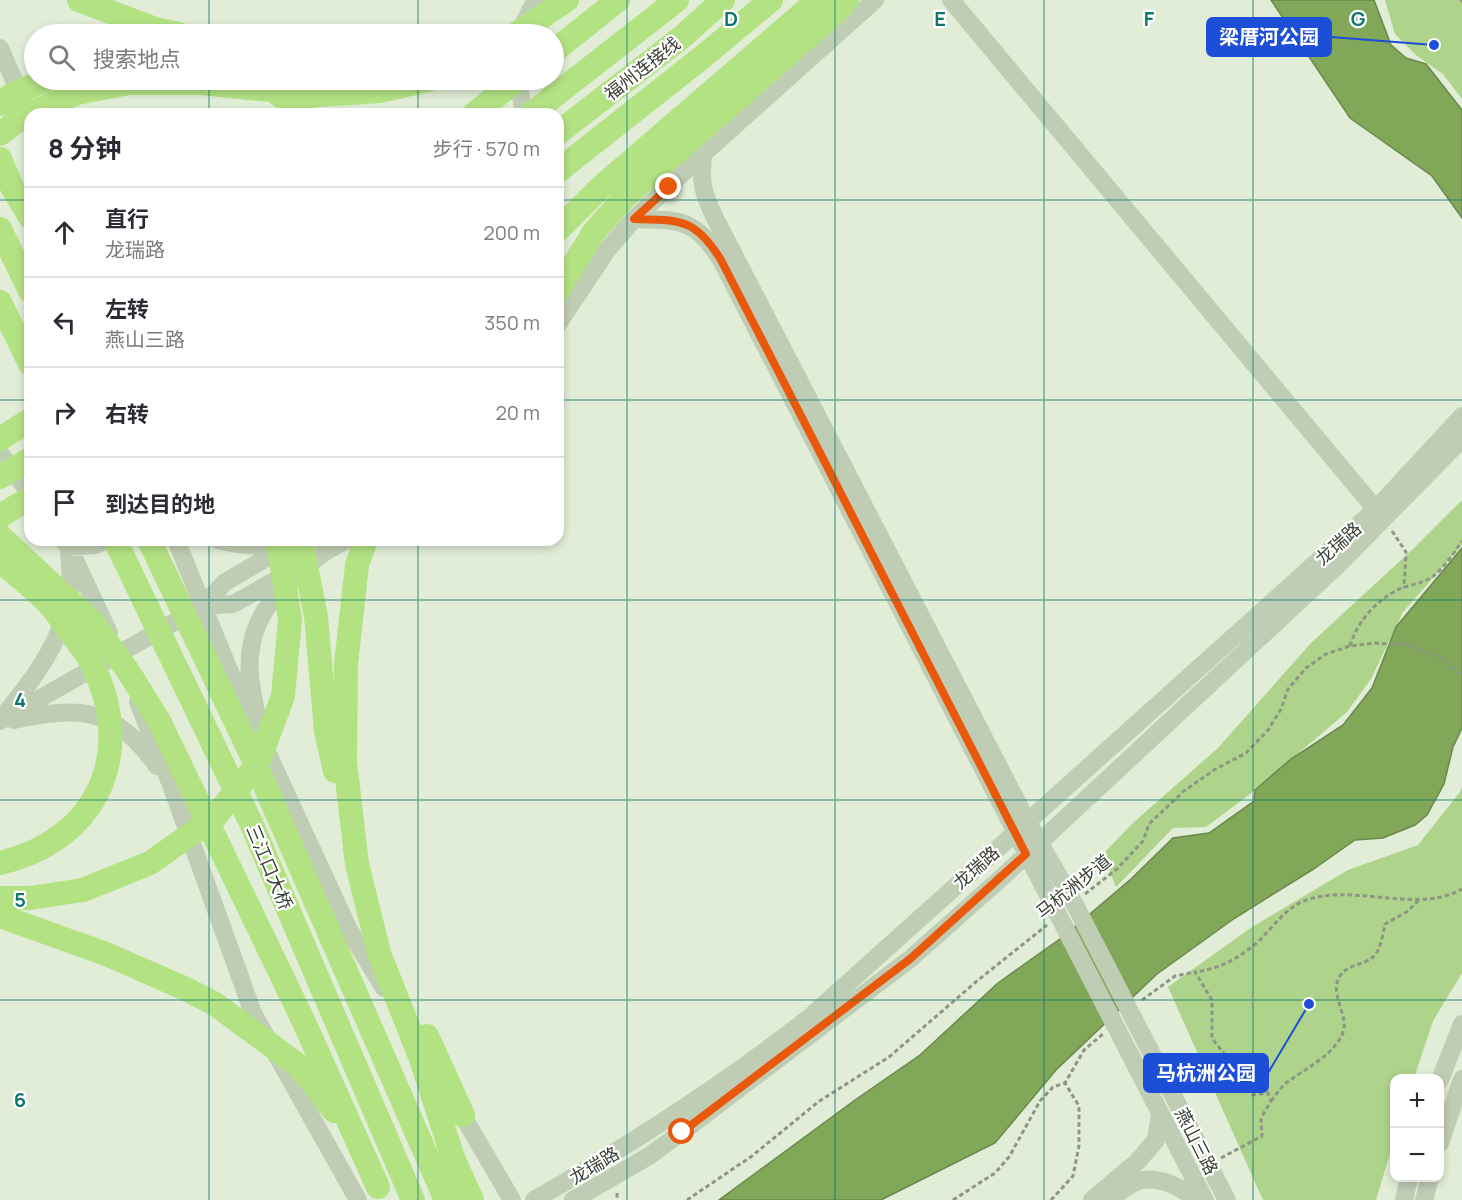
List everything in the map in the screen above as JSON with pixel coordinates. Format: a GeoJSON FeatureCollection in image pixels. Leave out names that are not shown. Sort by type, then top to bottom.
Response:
{"type":"FeatureCollection","features":[{"type":"Feature","properties":{"kind":"highway"},"geometry":{"type":"LineString","coordinates":[[79,0],[142,24]]}},
{"type":"Feature","properties":{"kind":"highway"},"geometry":{"type":"LineString","coordinates":[[564,43],[618,0]]}},
{"type":"Feature","properties":{"kind":"highway","name":"福州连接线"},"geometry":{"type":"LineString","coordinates":[[564,88],[677,0]]}},
{"type":"Feature","properties":{"kind":"highway","name":"福州连接线"},"geometry":{"type":"LineString","coordinates":[[564,128],[682,36],[723,0]]}},
{"type":"Feature","properties":{"kind":"highway"},"geometry":{"type":"LineString","coordinates":[[564,166],[771,0]]}},
{"type":"Feature","properties":{"kind":"highway"},"geometry":{"type":"LineString","coordinates":[[564,224],[601,187],[818,0]]}},
{"type":"Feature","properties":{"kind":"highway"},"geometry":{"type":"LineString","coordinates":[[564,280],[594,232],[625,197],[847,0]]}},
{"type":"Feature","properties":{"kind":"highway"},"geometry":{"type":"LineString","coordinates":[[518,24],[551,4]]}},
{"type":"Feature","properties":{"kind":"highway"},"geometry":{"type":"LineString","coordinates":[[528,24],[551,4]]}},
{"type":"Feature","properties":{"kind":"highway"},"geometry":{"type":"LineString","coordinates":[[0,104],[24,89]]}},
{"type":"Feature","properties":{"kind":"highway"},"geometry":{"type":"LineString","coordinates":[[42,108],[77,93],[93,90]]}},
{"type":"Feature","properties":{"kind":"highway"},"geometry":{"type":"LineString","coordinates":[[269,90],[297,108]]}},
{"type":"Feature","properties":{"kind":"highway"},"geometry":{"type":"LineString","coordinates":[[275,90],[318,94],[384,90]]}},
{"type":"Feature","properties":{"kind":"highway"},"geometry":{"type":"LineString","coordinates":[[482,108],[505,90]]}},
{"type":"Feature","properties":{"kind":"highway","name":"福州连接线"},"geometry":{"type":"LineString","coordinates":[[539,108],[562,90]]}},
{"type":"Feature","properties":{"kind":"highway"},"geometry":{"type":"LineString","coordinates":[[0,134],[24,116]]}},
{"type":"Feature","properties":{"kind":"highway"},"geometry":{"type":"LineString","coordinates":[[0,159],[24,207]]}},
{"type":"Feature","properties":{"kind":"highway"},"geometry":{"type":"LineString","coordinates":[[0,229],[24,279]]}},
{"type":"Feature","properties":{"kind":"highway"},"geometry":{"type":"LineString","coordinates":[[0,302],[24,352]]}},
{"type":"Feature","properties":{"kind":"highway"},"geometry":{"type":"LineString","coordinates":[[0,439],[24,424]]}},
{"type":"Feature","properties":{"kind":"highway"},"geometry":{"type":"LineString","coordinates":[[0,477],[24,463]]}},
{"type":"Feature","properties":{"kind":"highway"},"geometry":{"type":"LineString","coordinates":[[0,516],[24,500]]}},
{"type":"Feature","properties":{"kind":"highway"},"geometry":{"type":"LineString","coordinates":[[0,536],[93,623],[128,671],[159,721],[303,1020],[382,1193]]}},
{"type":"Feature","properties":{"kind":"highway"},"geometry":{"type":"LineString","coordinates":[[0,555],[24,542]]}},
{"type":"Feature","properties":{"kind":"highway"},"geometry":{"type":"LineString","coordinates":[[0,863],[22,857],[44,847],[64,835],[82,816],[98,793],[109,762],[112,730],[104,693],[88,657],[49,604],[0,561],[24,543]]}},
{"type":"Feature","properties":{"kind":"highway","name":"三江口大桥"},"geometry":{"type":"LineString","coordinates":[[118,546],[251,823],[413,1200]]}},
{"type":"Feature","properties":{"kind":"highway","name":"三江口大桥"},"geometry":{"type":"LineString","coordinates":[[152,546],[251,754],[446,1200]]}},
{"type":"Feature","properties":{"kind":"highway"},"geometry":{"type":"LineString","coordinates":[[0,898],[30,898],[83,890],[150,863],[215,817],[258,763],[283,696],[290,620],[277,546]]}},
{"type":"Feature","properties":{"kind":"highway"},"geometry":{"type":"LineString","coordinates":[[301,546],[316,617],[326,731],[349,831],[388,949],[463,1115]]}},
{"type":"Feature","properties":{"kind":"highway"},"geometry":{"type":"LineString","coordinates":[[362,546],[357,565],[346,664],[345,762],[357,864],[379,953],[421,1059],[453,1158],[472,1200]]}},
{"type":"Feature","properties":{"kind":"highway"},"geometry":{"type":"LineString","coordinates":[[0,916],[106,954],[186,988],[215,1004],[298,1066],[332,1108],[382,1193]]}},
{"type":"Feature","properties":{"kind":"street"},"geometry":{"type":"LineString","coordinates":[[564,315],[608,249],[634,219],[875,0]]}},
{"type":"Feature","properties":{"kind":"street"},"geometry":{"type":"LineString","coordinates":[[951,0],[1380,514]]}},
{"type":"Feature","properties":{"kind":"street"},"geometry":{"type":"LineString","coordinates":[[0,48],[26,108]]}},
{"type":"Feature","properties":{"kind":"street"},"geometry":{"type":"LineString","coordinates":[[520,90],[523,108]]}},
{"type":"Feature","properties":{"kind":"street"},"geometry":{"type":"LineString","coordinates":[[703,154],[700,178],[708,204],[1021,827]]}},
{"type":"Feature","properties":{"kind":"street"},"geometry":{"type":"LineString","coordinates":[[634,219],[671,220],[687,224],[699,231],[711,243],[1032,848],[1056,916]]}},
{"type":"Feature","properties":{"kind":"street","name":"龙瑞路"},"geometry":{"type":"LineString","coordinates":[[573,1200],[625,1171],[674,1138],[910,959],[1032,848],[1380,514],[1462,416]]}},
{"type":"Feature","properties":{"kind":"street","name":"龙瑞路"},"geometry":{"type":"LineString","coordinates":[[534,1200],[660,1124],[792,1031],[834,997],[1021,827],[1380,514],[1462,439]]}},
{"type":"Feature","properties":{"kind":"street"},"geometry":{"type":"LineString","coordinates":[[0,453],[24,487]]}},
{"type":"Feature","properties":{"kind":"street"},"geometry":{"type":"LineString","coordinates":[[0,721],[31,682],[51,651],[65,618],[71,584],[66,546]]}},
{"type":"Feature","properties":{"kind":"street"},"geometry":{"type":"LineString","coordinates":[[67,546],[118,653],[171,785],[253,1013],[358,1200]]}},
{"type":"Feature","properties":{"kind":"street"},"geometry":{"type":"LineString","coordinates":[[178,546],[227,666],[349,930],[463,1115],[512,1200]]}},
{"type":"Feature","properties":{"kind":"street"},"geometry":{"type":"LineString","coordinates":[[0,721],[203,606],[224,583],[288,546]]}},
{"type":"Feature","properties":{"kind":"street"},"geometry":{"type":"LineString","coordinates":[[203,606],[233,604],[336,546]]}},
{"type":"Feature","properties":{"kind":"street"},"geometry":{"type":"LineString","coordinates":[[277,774],[255,709],[250,675],[250,649],[258,618],[275,594],[322,554]]}},
{"type":"Feature","properties":{"kind":"street"},"geometry":{"type":"LineString","coordinates":[[0,721],[74,711],[99,716],[124,730],[146,750],[171,785]]}},
{"type":"Feature","properties":{"kind":"street"},"geometry":{"type":"LineString","coordinates":[[1032,848],[1077,898]]}},
{"type":"Feature","properties":{"kind":"street","name":"燕山三路"},"geometry":{"type":"LineString","coordinates":[[1077,898],[1227,1200]]}},
{"type":"Feature","properties":{"kind":"street","name":"燕山三路"},"geometry":{"type":"LineString","coordinates":[[1056,916],[1205,1200]]}},
{"type":"Feature","properties":{"kind":"street"},"geometry":{"type":"LineString","coordinates":[[1442,1074],[1462,1024]]}},
{"type":"Feature","properties":{"kind":"street"},"geometry":{"type":"LineString","coordinates":[[1444,1131],[1462,1078]]}},
{"type":"Feature","properties":{"kind":"street"},"geometry":{"type":"LineString","coordinates":[[1092,1200],[1137,1162],[1155,1140],[1160,1113]]}},
{"type":"Feature","properties":{"kind":"street"},"geometry":{"type":"LineString","coordinates":[[1110,1200],[1139,1181],[1159,1180],[1187,1192],[1197,1200]]}},
{"type":"Feature","properties":{"kind":"street"},"geometry":{"type":"LineString","coordinates":[[1404,1200],[1408,1182]]}},
{"type":"Feature","properties":{"kind":"street"},"geometry":{"type":"LineString","coordinates":[[1424,1200],[1429,1182]]}},
{"type":"Feature","properties":{"kind":"path"},"geometry":{"type":"LineString","coordinates":[[1380,514],[1406,552],[1404,588]]}},
{"type":"Feature","properties":{"kind":"path"},"geometry":{"type":"LineString","coordinates":[[1350,646],[1356,628],[1369,611],[1397,590],[1425,581],[1435,575],[1462,541]]}},
{"type":"Feature","properties":{"kind":"path","name":"马杭洲步道"},"geometry":{"type":"LineString","coordinates":[[1077,898],[1117,869],[1143,841],[1149,824],[1184,791],[1214,770],[1246,753],[1268,730],[1281,709],[1288,689],[1306,668],[1326,654],[1350,646],[1375,643],[1409,645],[1443,659],[1462,675]]}},
{"type":"Feature","properties":{"kind":"path"},"geometry":{"type":"LineString","coordinates":[[1135,1011],[1155,990],[1176,976],[1216,969],[1250,949],[1287,910],[1304,901],[1330,895],[1420,899],[1451,896],[1462,889]]}},
{"type":"Feature","properties":{"kind":"path"},"geometry":{"type":"LineString","coordinates":[[1209,1165],[1262,1136],[1261,1118],[1271,1101],[1284,1085],[1324,1056],[1343,1033],[1344,1020],[1336,996],[1341,974],[1374,955],[1380,946],[1385,924],[1408,911],[1420,899]]}},
{"type":"Feature","properties":{"kind":"path","name":"马杭洲步道"},"geometry":{"type":"LineString","coordinates":[[687,1200],[752,1156],[818,1102],[889,1057],[1056,916]]}},
{"type":"Feature","properties":{"kind":"path"},"geometry":{"type":"LineString","coordinates":[[1195,972],[1212,1000],[1212,1038],[1225,1055],[1237,1082],[1253,1095],[1268,1094],[1271,1101]]}},
{"type":"Feature","properties":{"kind":"path"},"geometry":{"type":"LineString","coordinates":[[953,1200],[995,1173],[1009,1157],[1040,1101],[1053,1087],[1065,1083],[1084,1050],[1114,1029]]}},
{"type":"Feature","properties":{"kind":"path"},"geometry":{"type":"LineString","coordinates":[[1051,1200],[1073,1176],[1079,1146],[1079,1106],[1065,1083]]}},
{"type":"Feature","properties":{"kind":"shaded area"},"geometry":{"type":"Polygon","coordinates":[[[1271,0],[1374,0],[1391,45],[1406,58],[1426,64],[1462,110],[1462,218],[1432,176],[1350,118],[1271,0]]]}},
{"type":"Feature","properties":{"kind":"shaded area"},"geometry":{"type":"Polygon","coordinates":[[[1385,0],[1462,0],[1462,99],[1443,74],[1417,56],[1395,34],[1385,0]]]}},
{"type":"Feature","properties":{"kind":"shaded area"},"geometry":{"type":"Polygon","coordinates":[[[1462,500],[1462,545],[1403,612],[1371,679],[1347,712],[1250,794],[1206,827],[1173,828],[1116,887],[1103,854],[1133,823],[1218,748],[1311,643],[1413,549],[1462,500]]]}},
{"type":"Feature","properties":{"kind":"shaded area"},"geometry":{"type":"Polygon","coordinates":[[[1462,548],[1462,728],[1453,747],[1444,784],[1427,815],[1415,825],[1383,838],[1355,840],[1235,918],[1157,974],[1056,1070],[995,1143],[881,1200],[719,1200],[920,1055],[998,983],[1064,936],[1131,879],[1173,838],[1209,833],[1254,801],[1255,790],[1291,759],[1343,725],[1372,688],[1396,627],[1462,548]]]}},
{"type":"Feature","properties":{"kind":"shaded area"},"geometry":{"type":"Polygon","coordinates":[[[1462,786],[1462,973],[1433,1021],[1415,1074],[1390,1074],[1390,1153],[1376,1200],[1263,1200],[1168,987],[1252,927],[1348,870],[1418,845],[1460,792],[1462,786]]]}},
{"type":"Feature","properties":{"kind":"place","name":"梁厝河公园"},"geometry":{"type":"Point","coordinates":[1434,45]}},
{"type":"Feature","properties":{"kind":"place","name":"马杭洲公园"},"geometry":{"type":"Point","coordinates":[1309,1004]}},
{"type":"Feature","properties":{"kind":"route"},"geometry":{"type":"LineString","coordinates":[[669,187],[634,219],[671,220],[687,224],[699,231],[711,243],[1026,854],[910,959],[682,1132]]}}]}
